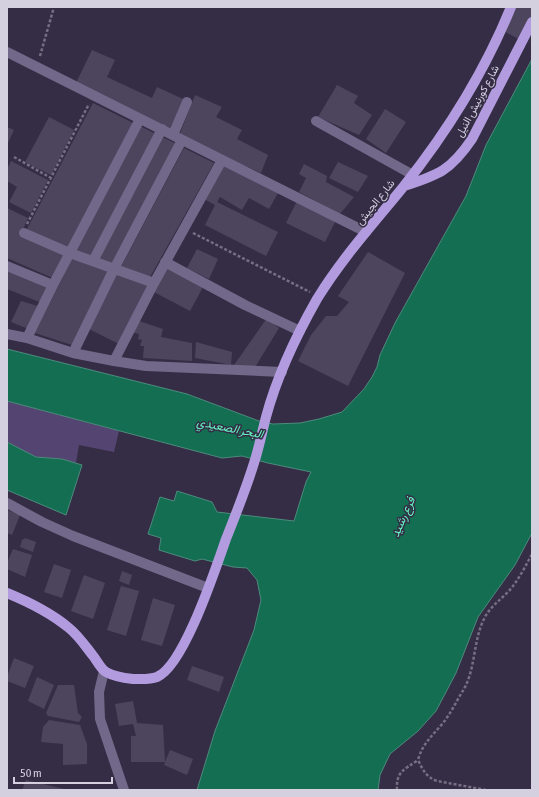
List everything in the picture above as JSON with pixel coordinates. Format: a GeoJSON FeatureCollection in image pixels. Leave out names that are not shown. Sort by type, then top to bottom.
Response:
{"type":"FeatureCollection","features":[{"type":"Feature","properties":{"kind":"main road","name":"شارع الجيش"},"geometry":{"type":"LineString","coordinates":[[104,671],[123,678],[144,679],[156,677],[166,672],[183,645],[197,618],[212,578],[255,461],[266,416],[282,372],[300,331],[319,297],[349,253],[413,175],[451,121],[490,52],[512,7]]}},
{"type":"Feature","properties":{"kind":"main road","name":"شارع كورنيش النيل"},"geometry":{"type":"LineString","coordinates":[[404,186],[431,177],[454,163],[464,151],[472,139],[532,22]]}},
{"type":"Feature","properties":{"kind":"main road"},"geometry":{"type":"LineString","coordinates":[[7,593],[31,603],[69,628],[79,638],[104,671]]}},
{"type":"Feature","properties":{"kind":"street"},"geometry":{"type":"LineString","coordinates":[[7,52],[366,232]]}},
{"type":"Feature","properties":{"kind":"street"},"geometry":{"type":"LineString","coordinates":[[73,353],[177,137],[187,102]]}},
{"type":"Feature","properties":{"kind":"street"},"geometry":{"type":"LineString","coordinates":[[27,338],[140,119]]}},
{"type":"Feature","properties":{"kind":"street"},"geometry":{"type":"LineString","coordinates":[[316,121],[413,175]]}},
{"type":"Feature","properties":{"kind":"street"},"geometry":{"type":"LineString","coordinates":[[93,261],[162,130]]}},
{"type":"Feature","properties":{"kind":"street"},"geometry":{"type":"LineString","coordinates":[[114,361],[165,262],[222,160]]}},
{"type":"Feature","properties":{"kind":"street"},"geometry":{"type":"LineString","coordinates":[[24,232],[70,253],[154,283]]}},
{"type":"Feature","properties":{"kind":"street"},"geometry":{"type":"LineString","coordinates":[[165,262],[245,305],[300,331]]}},
{"type":"Feature","properties":{"kind":"street"},"geometry":{"type":"LineString","coordinates":[[7,266],[53,285]]}},
{"type":"Feature","properties":{"kind":"street"},"geometry":{"type":"LineString","coordinates":[[7,334],[27,338],[73,353],[146,366],[282,372]]}},
{"type":"Feature","properties":{"kind":"street"},"geometry":{"type":"LineString","coordinates":[[7,503],[42,522],[73,536],[208,588]]}},
{"type":"Feature","properties":{"kind":"street"},"geometry":{"type":"LineString","coordinates":[[104,671],[99,692],[100,719],[124,790]]}},
{"type":"Feature","properties":{"kind":"path"},"geometry":{"type":"LineString","coordinates":[[37,67],[54,7]]}},
{"type":"Feature","properties":{"kind":"path"},"geometry":{"type":"LineString","coordinates":[[24,232],[94,95]]}},
{"type":"Feature","properties":{"kind":"path"},"geometry":{"type":"LineString","coordinates":[[14,157],[51,178]]}},
{"type":"Feature","properties":{"kind":"path"},"geometry":{"type":"LineString","coordinates":[[184,228],[319,297]]}},
{"type":"Feature","properties":{"kind":"path"},"geometry":{"type":"LineString","coordinates":[[397,790],[397,781],[400,773],[418,760],[423,747],[431,735],[443,723],[470,676],[484,618],[496,602],[508,592],[520,576],[532,554]]}},
{"type":"Feature","properties":{"kind":"path"},"geometry":{"type":"LineString","coordinates":[[418,760],[423,771],[429,778],[437,781],[486,790]]}},
{"type":"Feature","properties":{"kind":"shaded area"},"geometry":{"type":"Polygon","coordinates":[[[7,401],[119,431],[114,452],[79,445],[76,463],[62,459],[36,457],[7,442],[7,401]]]}},
{"type":"Feature","properties":{"kind":"water"},"geometry":{"type":"Polygon","coordinates":[[[532,59],[532,533],[515,565],[478,617],[456,673],[436,711],[418,731],[390,754],[380,775],[378,790],[197,790],[215,731],[254,630],[261,600],[257,580],[247,568],[233,567],[202,559],[195,561],[159,550],[161,538],[148,534],[160,497],[174,501],[177,491],[212,502],[217,512],[294,521],[306,482],[311,472],[242,456],[222,458],[7,401],[7,349],[187,394],[259,421],[273,424],[300,423],[342,412],[364,389],[372,377],[377,367],[380,355],[395,323],[466,196],[486,145],[532,59]]]}},
{"type":"Feature","properties":{"kind":"water"},"geometry":{"type":"Polygon","coordinates":[[[7,442],[36,457],[62,459],[82,465],[66,515],[7,490],[7,442]]]}},
{"type":"Feature","properties":{"kind":"building"},"geometry":{"type":"Polygon","coordinates":[[[516,7],[532,7],[532,16],[520,40],[504,31],[516,7]]]}},
{"type":"Feature","properties":{"kind":"building"},"geometry":{"type":"Polygon","coordinates":[[[92,50],[115,60],[107,77],[152,98],[157,87],[183,99],[170,131],[75,85],[92,50]]]}},
{"type":"Feature","properties":{"kind":"building"},"geometry":{"type":"Polygon","coordinates":[[[337,85],[358,96],[354,103],[372,115],[359,135],[318,117],[337,85]]]}},
{"type":"Feature","properties":{"kind":"building"},"geometry":{"type":"Polygon","coordinates":[[[195,95],[222,107],[216,117],[242,130],[237,139],[268,155],[261,173],[179,136],[195,95]]]}},
{"type":"Feature","properties":{"kind":"building"},"geometry":{"type":"Polygon","coordinates":[[[93,103],[135,124],[69,249],[27,229],[93,103]]]}},
{"type":"Feature","properties":{"kind":"building"},"geometry":{"type":"Polygon","coordinates":[[[385,109],[406,122],[386,153],[366,139],[385,109]]]}},
{"type":"Feature","properties":{"kind":"building"},"geometry":{"type":"Polygon","coordinates":[[[49,117],[74,130],[51,175],[25,162],[49,117]]]}},
{"type":"Feature","properties":{"kind":"building"},"geometry":{"type":"Polygon","coordinates":[[[140,126],[156,134],[90,256],[76,250],[140,126]]]}},
{"type":"Feature","properties":{"kind":"building"},"geometry":{"type":"Polygon","coordinates":[[[7,127],[14,130],[7,145],[7,127]]]}},
{"type":"Feature","properties":{"kind":"building"},"geometry":{"type":"Polygon","coordinates":[[[160,136],[177,144],[111,264],[96,258],[160,136]]]}},
{"type":"Feature","properties":{"kind":"building"},"geometry":{"type":"Polygon","coordinates":[[[184,148],[214,163],[149,279],[121,267],[184,148]]]}},
{"type":"Feature","properties":{"kind":"building"},"geometry":{"type":"Polygon","coordinates":[[[11,161],[48,180],[31,213],[9,202],[17,187],[7,181],[7,169],[11,161]]]}},
{"type":"Feature","properties":{"kind":"building"},"geometry":{"type":"Polygon","coordinates":[[[338,162],[368,176],[358,192],[329,178],[338,162]]]}},
{"type":"Feature","properties":{"kind":"building"},"geometry":{"type":"Polygon","coordinates":[[[223,163],[278,193],[269,209],[249,198],[242,210],[220,197],[217,202],[278,232],[266,256],[205,225],[215,205],[204,199],[223,163]]]}},
{"type":"Feature","properties":{"kind":"building"},"geometry":{"type":"Polygon","coordinates":[[[304,164],[327,176],[326,182],[354,197],[340,214],[299,192],[306,178],[299,174],[304,164]]]}},
{"type":"Feature","properties":{"kind":"building"},"geometry":{"type":"Polygon","coordinates":[[[297,201],[336,220],[325,242],[286,223],[297,201]]]}},
{"type":"Feature","properties":{"kind":"building"},"geometry":{"type":"Polygon","coordinates":[[[7,208],[28,218],[21,234],[66,254],[55,279],[7,258],[7,208]]]}},
{"type":"Feature","properties":{"kind":"building"},"geometry":{"type":"Polygon","coordinates":[[[197,249],[218,259],[209,279],[187,268],[197,249]]]}},
{"type":"Feature","properties":{"kind":"building"},"geometry":{"type":"Polygon","coordinates":[[[368,252],[405,273],[348,386],[298,361],[311,335],[326,316],[337,316],[349,302],[338,296],[368,252]]]}},
{"type":"Feature","properties":{"kind":"building"},"geometry":{"type":"Polygon","coordinates":[[[73,256],[111,272],[72,345],[35,333],[73,256]]]}},
{"type":"Feature","properties":{"kind":"building"},"geometry":{"type":"Polygon","coordinates":[[[166,268],[203,287],[190,311],[154,292],[166,268]]]}},
{"type":"Feature","properties":{"kind":"building"},"geometry":{"type":"Polygon","coordinates":[[[8,269],[50,286],[42,303],[7,289],[8,269]]]}},
{"type":"Feature","properties":{"kind":"building"},"geometry":{"type":"Polygon","coordinates":[[[117,271],[147,286],[119,344],[89,329],[117,271]]]}},
{"type":"Feature","properties":{"kind":"building"},"geometry":{"type":"Polygon","coordinates":[[[21,301],[38,306],[30,327],[26,328],[11,322],[21,301]]]}},
{"type":"Feature","properties":{"kind":"building"},"geometry":{"type":"Polygon","coordinates":[[[267,318],[279,328],[254,369],[234,365],[267,318]]]}},
{"type":"Feature","properties":{"kind":"building"},"geometry":{"type":"Polygon","coordinates":[[[139,321],[163,329],[161,337],[192,343],[192,361],[143,358],[144,346],[140,346],[142,340],[138,339],[139,334],[132,332],[139,321]]]}},
{"type":"Feature","properties":{"kind":"building"},"geometry":{"type":"Polygon","coordinates":[[[196,342],[232,352],[231,365],[195,358],[196,342]]]}},
{"type":"Feature","properties":{"kind":"building"},"geometry":{"type":"Polygon","coordinates":[[[7,510],[20,515],[12,535],[7,533],[7,510]]]}},
{"type":"Feature","properties":{"kind":"building"},"geometry":{"type":"Polygon","coordinates":[[[25,538],[36,542],[33,552],[20,547],[22,540],[25,538]]]}},
{"type":"Feature","properties":{"kind":"building"},"geometry":{"type":"Polygon","coordinates":[[[13,549],[32,555],[25,577],[7,569],[7,563],[13,549]]]}},
{"type":"Feature","properties":{"kind":"building"},"geometry":{"type":"Polygon","coordinates":[[[54,564],[71,570],[62,598],[44,592],[54,564]]]}},
{"type":"Feature","properties":{"kind":"building"},"geometry":{"type":"Polygon","coordinates":[[[122,571],[132,575],[129,585],[119,581],[122,571]]]}},
{"type":"Feature","properties":{"kind":"building"},"geometry":{"type":"Polygon","coordinates":[[[84,575],[105,583],[93,619],[71,611],[84,575]]]}},
{"type":"Feature","properties":{"kind":"building"},"geometry":{"type":"Polygon","coordinates":[[[121,586],[139,591],[126,636],[107,630],[121,586]]]}},
{"type":"Feature","properties":{"kind":"building"},"geometry":{"type":"Polygon","coordinates":[[[153,598],[175,605],[162,646],[141,640],[153,598]]]}},
{"type":"Feature","properties":{"kind":"building"},"geometry":{"type":"Polygon","coordinates":[[[14,658],[34,666],[25,688],[7,681],[14,658]]]}},
{"type":"Feature","properties":{"kind":"building"},"geometry":{"type":"Polygon","coordinates":[[[192,666],[224,677],[219,692],[187,680],[192,666]]]}},
{"type":"Feature","properties":{"kind":"building"},"geometry":{"type":"Polygon","coordinates":[[[37,677],[54,685],[44,709],[28,701],[37,677]]]}},
{"type":"Feature","properties":{"kind":"building"},"geometry":{"type":"Polygon","coordinates":[[[58,685],[74,685],[78,713],[82,717],[79,722],[48,716],[46,713],[58,685]]]}},
{"type":"Feature","properties":{"kind":"building"},"geometry":{"type":"Polygon","coordinates":[[[133,701],[137,723],[163,725],[165,762],[131,762],[131,736],[136,736],[133,724],[119,726],[115,704],[133,701]]]}},
{"type":"Feature","properties":{"kind":"building"},"geometry":{"type":"Polygon","coordinates":[[[49,720],[80,725],[87,744],[87,764],[63,765],[63,744],[41,742],[43,727],[49,720]]]}},
{"type":"Feature","properties":{"kind":"building"},"geometry":{"type":"Polygon","coordinates":[[[170,750],[193,759],[187,775],[164,765],[170,750]]]}},
{"type":"Feature","properties":{"kind":"building"},"geometry":{"type":"Polygon","coordinates":[[[26,780],[64,789],[64,790],[22,790],[26,780]]]}},
{"type":"Feature","properties":{"kind":"water label","name":"البحر الصعيدي"},"geometry":{"type":"Point","coordinates":[230,428]}},
{"type":"Feature","properties":{"kind":"water label","name":"فرع رشيد"},"geometry":{"type":"Point","coordinates":[403,517]}}]}
